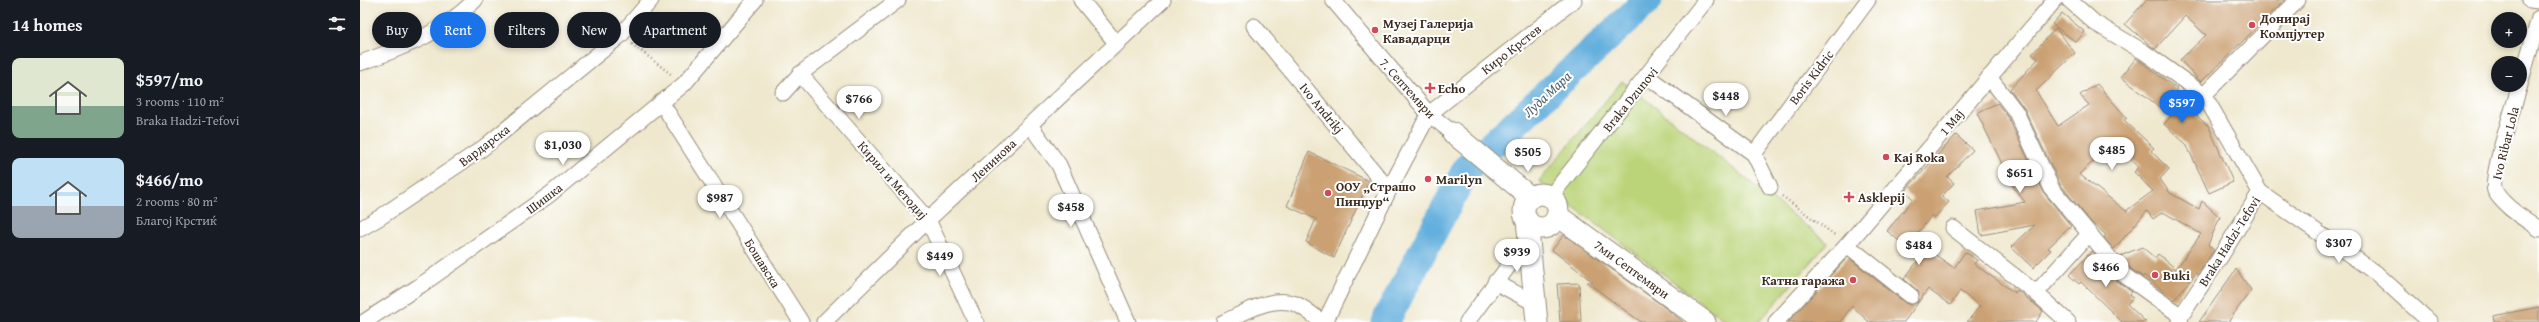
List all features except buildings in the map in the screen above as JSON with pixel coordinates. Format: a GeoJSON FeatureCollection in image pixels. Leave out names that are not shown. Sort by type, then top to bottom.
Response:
{"type":"FeatureCollection","features":[{"type":"Feature","properties":{"kind":"street"},"geometry":{"type":"LineString","coordinates":[[360,63],[412,44],[459,17],[475,0]]}},
{"type":"Feature","properties":{"kind":"street","name":"Вардарска"},"geometry":{"type":"LineString","coordinates":[[621,35],[651,0]]}},
{"type":"Feature","properties":{"kind":"street","name":"Шишка"},"geometry":{"type":"LineString","coordinates":[[364,322],[421,285],[549,195],[684,84],[756,0]]}},
{"type":"Feature","properties":{"kind":"street"},"geometry":{"type":"LineString","coordinates":[[783,93],[800,74],[898,0]]}},
{"type":"Feature","properties":{"kind":"street"},"geometry":{"type":"LineString","coordinates":[[1081,0],[1117,44]]}},
{"type":"Feature","properties":{"kind":"street","name":"Ленинова"},"geometry":{"type":"LineString","coordinates":[[824,322],[928,220],[1163,0]]}},
{"type":"Feature","properties":{"kind":"street","name":"7. Септември"},"geometry":{"type":"LineString","coordinates":[[1333,0],[1429,114],[1505,174],[1530,197]]}},
{"type":"Feature","properties":{"kind":"street","name":"Киро Крстев"},"geometry":{"type":"LineString","coordinates":[[1429,114],[1574,0]]}},
{"type":"Feature","properties":{"kind":"street","name":"Braka Dzunovi"},"geometry":{"type":"LineString","coordinates":[[1551,196],[1648,77],[1706,0]]}},
{"type":"Feature","properties":{"kind":"street","name":"Boris Kidric"},"geometry":{"type":"LineString","coordinates":[[1754,154],[1868,0]]}},
{"type":"Feature","properties":{"kind":"street","name":"1 Maj"},"geometry":{"type":"LineString","coordinates":[[1776,322],[1847,245],[2054,0]]}},
{"type":"Feature","properties":{"kind":"street","name":"Braka Hadzi-Tefovi"},"geometry":{"type":"LineString","coordinates":[[2069,0],[2095,23],[2144,52],[2204,95],[2260,192],[2181,319]]}},
{"type":"Feature","properties":{"kind":"street"},"geometry":{"type":"LineString","coordinates":[[2204,95],[2298,0]]}},
{"type":"Feature","properties":{"kind":"street"},"geometry":{"type":"LineString","coordinates":[[2530,0],[2539,1]]}},
{"type":"Feature","properties":{"kind":"street","name":"Ivo Ribar Lola"},"geometry":{"type":"LineString","coordinates":[[2527,60],[2539,18]]}},
{"type":"Feature","properties":{"kind":"street","name":"Ivo Andrikj"},"geometry":{"type":"LineString","coordinates":[[1254,26],[1389,190]]}},
{"type":"Feature","properties":{"kind":"street","name":"Вардарска"},"geometry":{"type":"LineString","coordinates":[[360,229],[379,218],[483,148],[605,48]]}},
{"type":"Feature","properties":{"kind":"street","name":"Кирил и Методиј"},"geometry":{"type":"LineString","coordinates":[[800,74],[928,220],[976,322]]}},
{"type":"Feature","properties":{"kind":"street"},"geometry":{"type":"LineString","coordinates":[[1648,77],[1754,154],[1770,187]]}},
{"type":"Feature","properties":{"kind":"street"},"geometry":{"type":"LineString","coordinates":[[1989,77],[2016,112],[2052,189],[2124,275],[2181,319]]}},
{"type":"Feature","properties":{"kind":"street","name":"Ivo Ribar Lola"},"geometry":{"type":"LineString","coordinates":[[2518,92],[2495,172],[2494,190],[2505,204],[2539,229]]}},
{"type":"Feature","properties":{"kind":"street","name":"Бошавска"},"geometry":{"type":"LineString","coordinates":[[661,102],[801,322]]}},
{"type":"Feature","properties":{"kind":"street"},"geometry":{"type":"LineString","coordinates":[[1325,322],[1389,190],[1429,114]]}},
{"type":"Feature","properties":{"kind":"street"},"geometry":{"type":"LineString","coordinates":[[1030,125],[1059,165],[1128,322]]}},
{"type":"Feature","properties":{"kind":"street"},"geometry":{"type":"LineString","coordinates":[[2260,192],[2376,273],[2430,322]]}},
{"type":"Feature","properties":{"kind":"street"},"geometry":{"type":"LineString","coordinates":[[1467,322],[1532,228],[1551,225],[1558,216],[1558,205],[1551,196],[1541,193],[1530,197],[1526,203],[1524,212],[1532,228],[1536,313]]}},
{"type":"Feature","properties":{"kind":"street","name":"7ми Септември"},"geometry":{"type":"LineString","coordinates":[[1558,216],[1705,322]]}},
{"type":"Feature","properties":{"kind":"street"},"geometry":{"type":"LineString","coordinates":[[1953,228],[2036,293],[2068,322]]}},
{"type":"Feature","properties":{"kind":"street"},"geometry":{"type":"LineString","coordinates":[[2036,293],[2089,234]]}},
{"type":"Feature","properties":{"kind":"street"},"geometry":{"type":"LineString","coordinates":[[1847,245],[1911,296]]}},
{"type":"Feature","properties":{"kind":"street"},"geometry":{"type":"LineString","coordinates":[[1495,282],[1536,313]]}},
{"type":"Feature","properties":{"kind":"street"},"geometry":{"type":"LineString","coordinates":[[1224,322],[1270,302],[1283,301],[1297,305],[1322,322]]}},
{"type":"Feature","properties":{"kind":"path"},"geometry":{"type":"LineString","coordinates":[[621,37],[684,84]]}},
{"type":"Feature","properties":{"kind":"path"},"geometry":{"type":"LineString","coordinates":[[1770,187],[1847,245]]}},
{"type":"Feature","properties":{"kind":"green space"},"geometry":{"type":"Polygon","coordinates":[[[1622,81],[1828,243],[1759,322],[1727,322],[1539,181],[1622,81]]]}},
{"type":"Feature","properties":{"kind":"waterway","name":"Луда Мара"},"geometry":{"type":"LineString","coordinates":[[1385,322],[1467,168],[1648,0]]}},
{"type":"Feature","properties":{"kind":"place","name":"Донирај Компјутер"},"geometry":{"type":"Point","coordinates":[2252,25]}},
{"type":"Feature","properties":{"kind":"place","name":"Музеј Галерија Кавадарци"},"geometry":{"type":"Point","coordinates":[1375,30]}},
{"type":"Feature","properties":{"kind":"place","name":"Echo"},"geometry":{"type":"Point","coordinates":[1430,88]}},
{"type":"Feature","properties":{"kind":"place","name":"Kaj Roka"},"geometry":{"type":"Point","coordinates":[1886,157]}},
{"type":"Feature","properties":{"kind":"place","name":"Marilyn"},"geometry":{"type":"Point","coordinates":[1428,179]}},
{"type":"Feature","properties":{"kind":"place","name":"ООУ „Страшо Пинџур“"},"geometry":{"type":"Point","coordinates":[1328,193]}},
{"type":"Feature","properties":{"kind":"place","name":"Asklepij"},"geometry":{"type":"Point","coordinates":[1849,197]}},
{"type":"Feature","properties":{"kind":"place","name":"Buki"},"geometry":{"type":"Point","coordinates":[2155,275]}},
{"type":"Feature","properties":{"kind":"place","name":"Катна гаража"},"geometry":{"type":"Point","coordinates":[1853,280]}}]}
